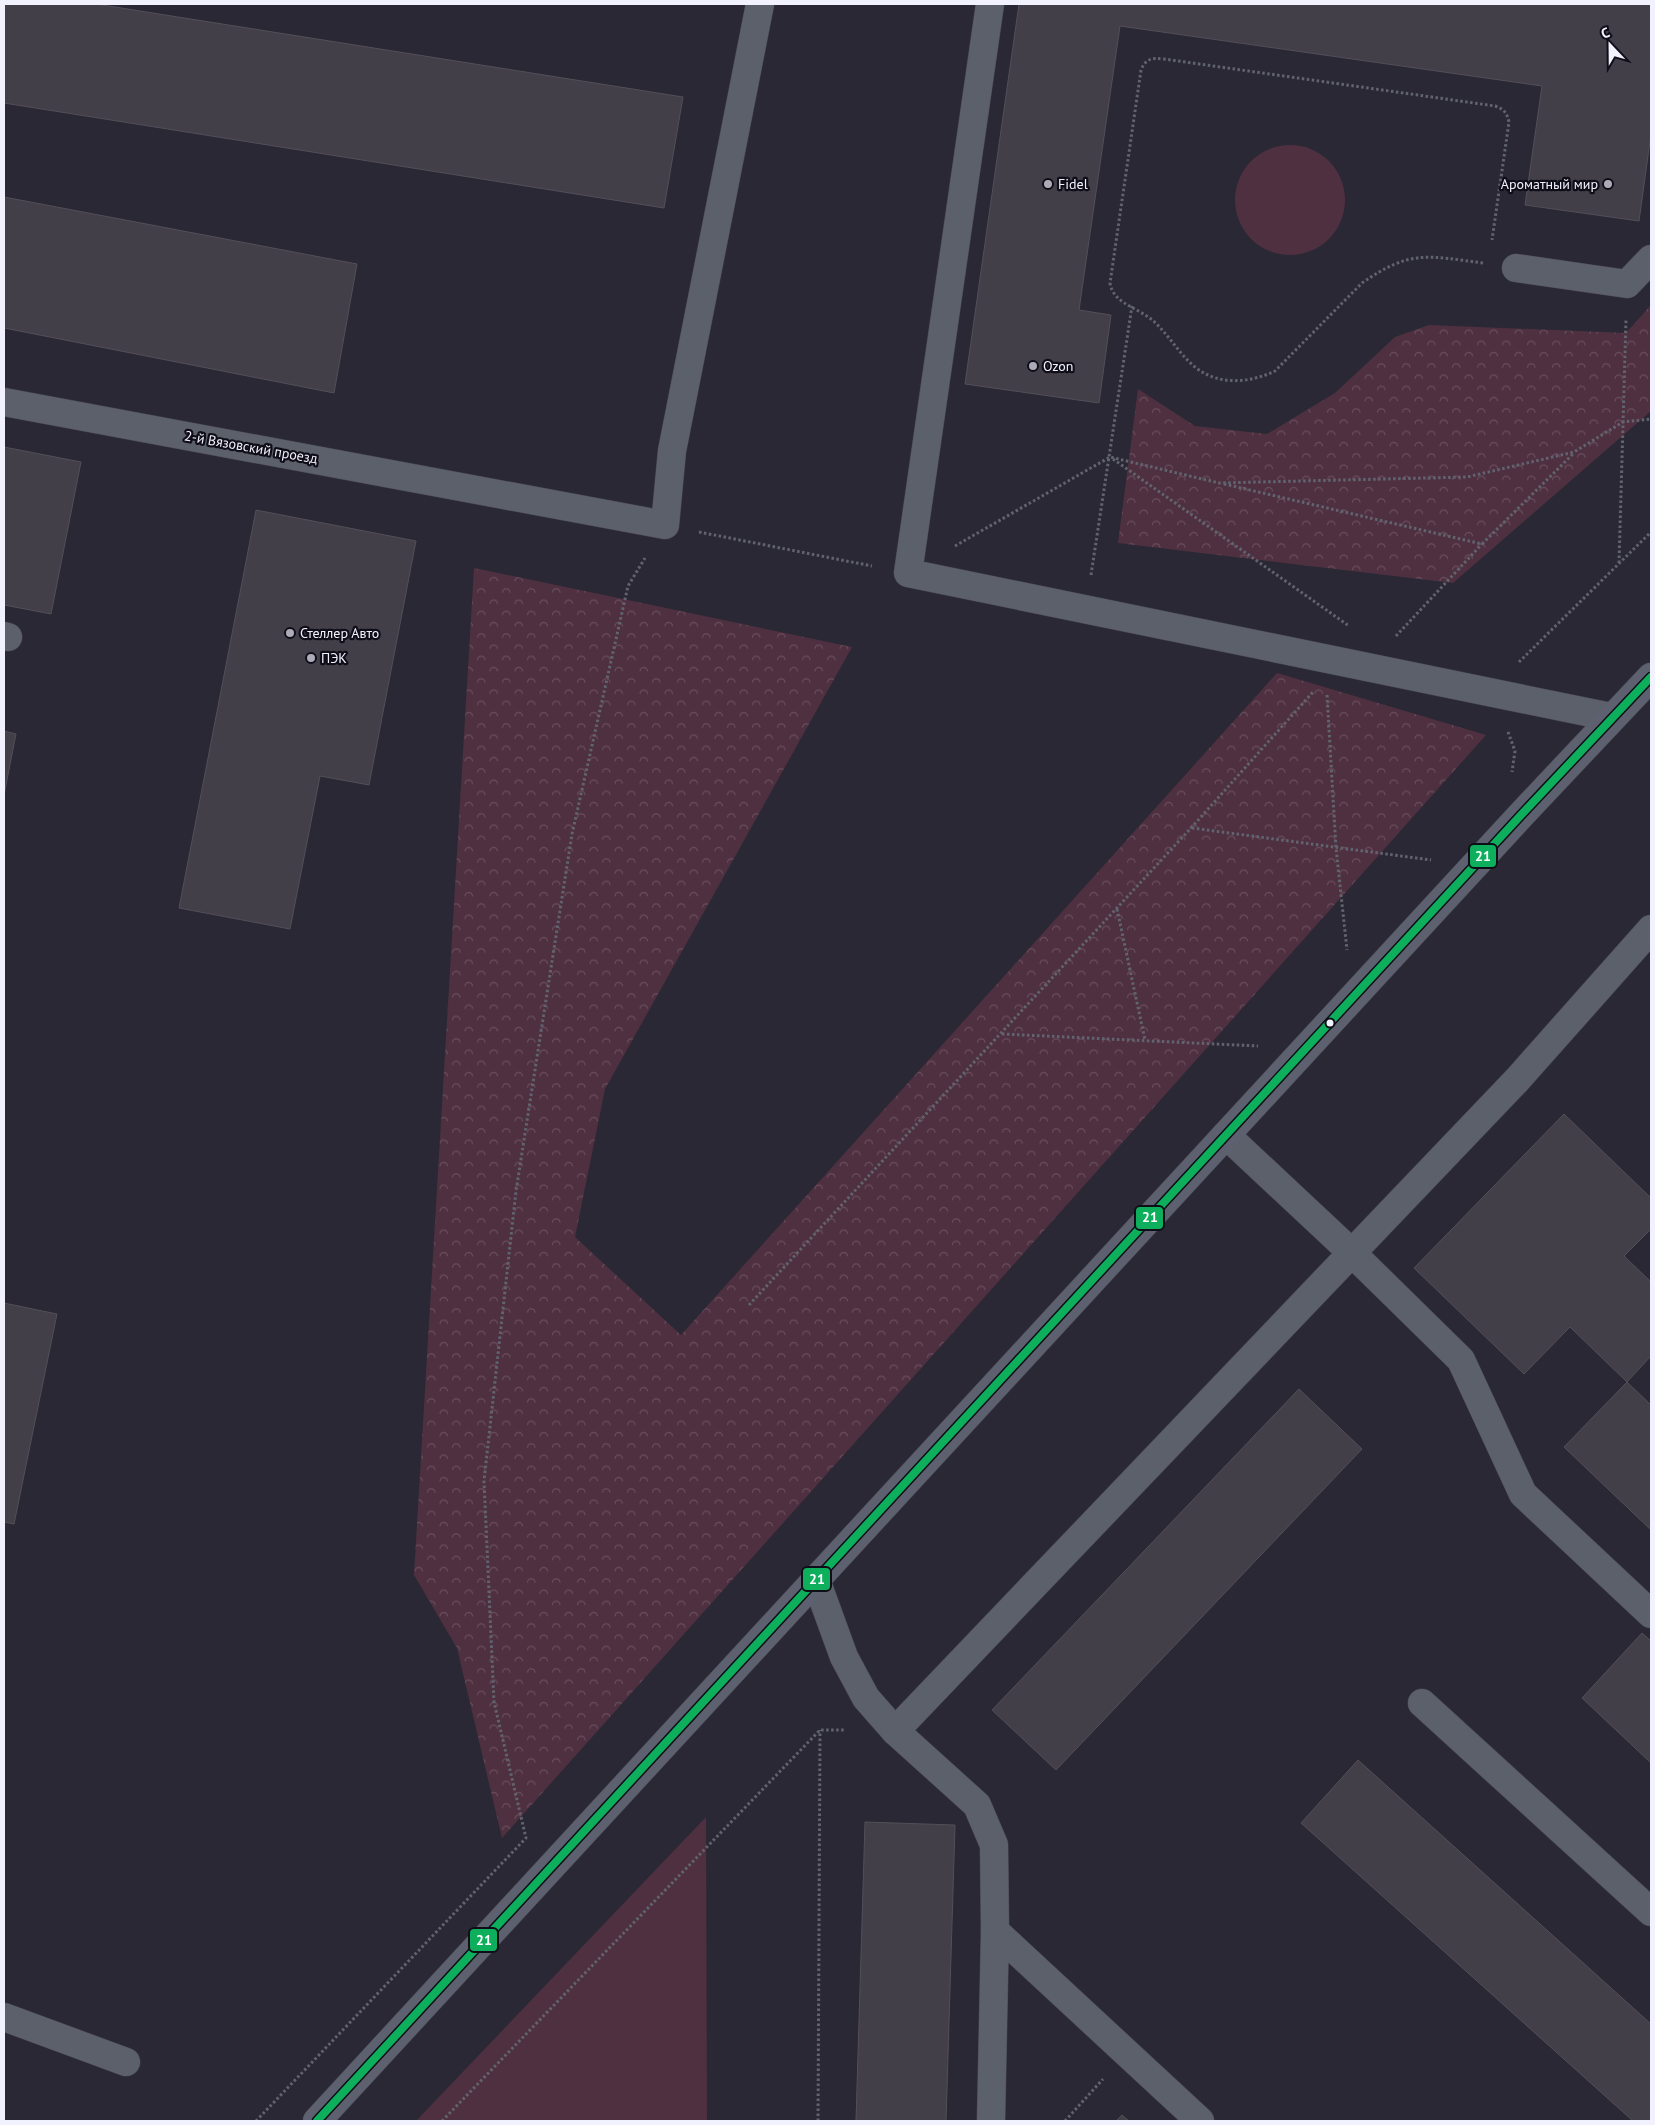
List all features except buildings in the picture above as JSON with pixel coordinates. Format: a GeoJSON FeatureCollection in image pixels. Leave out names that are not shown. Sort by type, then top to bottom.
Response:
{"type":"FeatureCollection","features":[{"type":"Feature","properties":{"kind":"main road"},"geometry":{"type":"LineString","coordinates":[[317,2121],[1612,717],[1651,677]]}},
{"type":"Feature","properties":{"kind":"street"},"geometry":{"type":"LineString","coordinates":[[665,525],[672,451],[760,4]]}},
{"type":"Feature","properties":{"kind":"street"},"geometry":{"type":"LineString","coordinates":[[990,4],[908,573],[1612,717]]}},
{"type":"Feature","properties":{"kind":"street"},"geometry":{"type":"LineString","coordinates":[[1516,268],[1627,284],[1651,259]]}},
{"type":"Feature","properties":{"kind":"street","name":"2-й Вязовский проезд"},"geometry":{"type":"LineString","coordinates":[[4,402],[665,525]]}},
{"type":"Feature","properties":{"kind":"street"},"geometry":{"type":"LineString","coordinates":[[895,1731],[1517,1080],[1651,929]]}},
{"type":"Feature","properties":{"kind":"street"},"geometry":{"type":"LineString","coordinates":[[1226,1135],[1351,1252],[1461,1360],[1522,1494],[1651,1614]]}},
{"type":"Feature","properties":{"kind":"street"},"geometry":{"type":"LineString","coordinates":[[816,1580],[844,1657],[866,1698],[895,1731],[976,1805],[994,1845],[995,1931],[991,2121]]}},
{"type":"Feature","properties":{"kind":"street"},"geometry":{"type":"LineString","coordinates":[[1422,1703],[1651,1912]]}},
{"type":"Feature","properties":{"kind":"street"},"geometry":{"type":"LineString","coordinates":[[995,1931],[1200,2121]]}},
{"type":"Feature","properties":{"kind":"street"},"geometry":{"type":"LineString","coordinates":[[4,2017],[126,2062]]}},
{"type":"Feature","properties":{"kind":"path"},"geometry":{"type":"LineString","coordinates":[[1489,264],[1509,122],[1508,115],[1504,109],[1495,106],[1152,58],[1144,62],[1141,70],[1110,283],[1115,297],[1132,306],[1157,324],[1196,368],[1210,376],[1242,381],[1258,379],[1275,371],[1362,283],[1396,263],[1427,256],[1516,268]]}},
{"type":"Feature","properties":{"kind":"path"},"geometry":{"type":"LineString","coordinates":[[1619,564],[1627,284]]}},
{"type":"Feature","properties":{"kind":"path"},"geometry":{"type":"LineString","coordinates":[[1090,585],[1132,306]]}},
{"type":"Feature","properties":{"kind":"path"},"geometry":{"type":"LineString","coordinates":[[1390,643],[1482,544],[1574,452],[1623,422],[1651,419]]}},
{"type":"Feature","properties":{"kind":"path"},"geometry":{"type":"LineString","coordinates":[[1219,483],[1467,477],[1574,452]]}},
{"type":"Feature","properties":{"kind":"path"},"geometry":{"type":"LineString","coordinates":[[908,573],[1110,457],[1482,544]]}},
{"type":"Feature","properties":{"kind":"path"},"geometry":{"type":"LineString","coordinates":[[1110,457],[1351,627]]}},
{"type":"Feature","properties":{"kind":"path"},"geometry":{"type":"LineString","coordinates":[[256,2121],[526,1838],[494,1702],[484,1481],[516,1191],[572,834],[628,586],[665,525],[870,565],[876,570]]}},
{"type":"Feature","properties":{"kind":"path"},"geometry":{"type":"LineString","coordinates":[[1517,664],[1651,532]]}},
{"type":"Feature","properties":{"kind":"path"},"geometry":{"type":"LineString","coordinates":[[1327,686],[1336,848],[1348,956]]}},
{"type":"Feature","properties":{"kind":"path"},"geometry":{"type":"LineString","coordinates":[[749,1305],[1191,828],[1314,691]]}},
{"type":"Feature","properties":{"kind":"path"},"geometry":{"type":"LineString","coordinates":[[1191,828],[1438,860]]}},
{"type":"Feature","properties":{"kind":"path"},"geometry":{"type":"LineString","coordinates":[[1117,908],[1145,1040]]}},
{"type":"Feature","properties":{"kind":"path"},"geometry":{"type":"LineString","coordinates":[[1001,1034],[1266,1047]]}},
{"type":"Feature","properties":{"kind":"path"},"geometry":{"type":"LineString","coordinates":[[818,2121],[820,1730]]}},
{"type":"Feature","properties":{"kind":"path"},"geometry":{"type":"LineString","coordinates":[[442,2121],[820,1730],[895,1731]]}},
{"type":"Feature","properties":{"kind":"path"},"geometry":{"type":"LineString","coordinates":[[1066,2121],[1126,2053]]}},
{"type":"Feature","properties":{"kind":"green space"},"geometry":{"type":"Polygon","coordinates":[[[1290,145],[1311,150],[1329,161],[1340,179],[1345,200],[1340,221],[1329,239],[1311,250],[1290,255],[1269,250],[1251,239],[1240,221],[1235,200],[1240,179],[1251,161],[1269,150],[1290,145]]]}},
{"type":"Feature","properties":{"kind":"green space"},"geometry":{"type":"Polygon","coordinates":[[[1651,305],[1651,411],[1453,583],[1118,543],[1138,389],[1195,426],[1267,434],[1335,393],[1395,337],[1429,325],[1626,333],[1651,305]]]}},
{"type":"Feature","properties":{"kind":"green space"},"geometry":{"type":"Polygon","coordinates":[[[474,568],[852,647],[605,1089],[575,1237],[681,1335],[1277,673],[1486,735],[502,1838],[457,1648],[414,1575],[474,568]]]}},
{"type":"Feature","properties":{"kind":"green space"},"geometry":{"type":"Polygon","coordinates":[[[706,1817],[707,2121],[416,2121],[706,1817]]]}},
{"type":"Feature","properties":{"kind":"transit line","name":"21"},"geometry":{"type":"LineString","coordinates":[[317,2121],[1521,815],[1651,677]]}},
{"type":"Feature","properties":{"kind":"place","name":"Fidel"},"geometry":{"type":"Point","coordinates":[1048,184]}},
{"type":"Feature","properties":{"kind":"place","name":"Ароматный мир"},"geometry":{"type":"Point","coordinates":[1608,184]}},
{"type":"Feature","properties":{"kind":"place","name":"Ozon"},"geometry":{"type":"Point","coordinates":[1033,366]}},
{"type":"Feature","properties":{"kind":"place","name":"Стеллер Авто"},"geometry":{"type":"Point","coordinates":[290,633]}},
{"type":"Feature","properties":{"kind":"place","name":"ПЭК"},"geometry":{"type":"Point","coordinates":[311,658]}}]}
